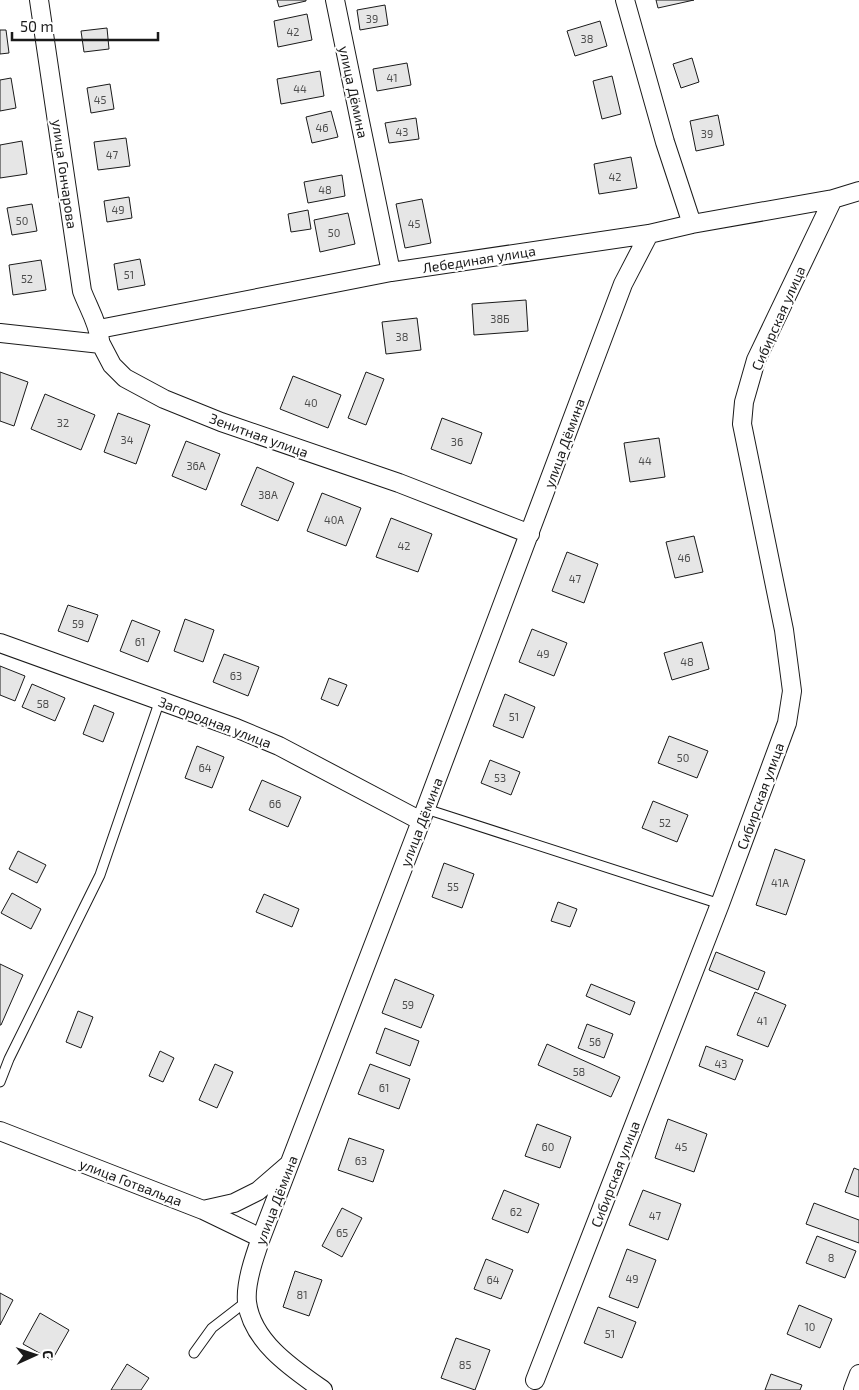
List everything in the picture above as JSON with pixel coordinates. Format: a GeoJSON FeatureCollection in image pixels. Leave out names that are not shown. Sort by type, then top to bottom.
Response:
{"type":"FeatureCollection","features":[{"type":"Feature","properties":{"kind":"street","name":"улица Гончарова"},"geometry":{"type":"LineString","coordinates":[[39,0],[82,290],[88,310],[100,336]]}},
{"type":"Feature","properties":{"kind":"street","name":"улица Дёмина"},"geometry":{"type":"LineString","coordinates":[[335,0],[391,272]]}},
{"type":"Feature","properties":{"kind":"street"},"geometry":{"type":"LineString","coordinates":[[625,0],[664,142],[692,224]]}},
{"type":"Feature","properties":{"kind":"street","name":"Лебединая улица"},"geometry":{"type":"LineString","coordinates":[[100,336],[391,272],[649,234],[692,224],[833,199],[859,191]]}},
{"type":"Feature","properties":{"kind":"street","name":"Сибирская улица"},"geometry":{"type":"LineString","coordinates":[[536,1380],[720,904],[787,723],[792,691],[784,630],[742,424],[744,402],[756,360],[833,199]]}},
{"type":"Feature","properties":{"kind":"street","name":"улица Дёмина"},"geometry":{"type":"LineString","coordinates":[[323,1390],[302,1376],[271,1348],[256,1328],[247,1301],[251,1270],[261,1238],[424,815],[623,284],[649,234]]}},
{"type":"Feature","properties":{"kind":"street"},"geometry":{"type":"LineString","coordinates":[[0,333],[100,336]]}},
{"type":"Feature","properties":{"kind":"street","name":"Зенитная улица"},"geometry":{"type":"LineString","coordinates":[[100,336],[112,365],[125,378],[164,399],[221,422],[399,483],[530,534]]}},
{"type":"Feature","properties":{"kind":"street","name":"Загородная улица"},"geometry":{"type":"LineString","coordinates":[[0,643],[236,728],[279,746],[424,815]]}},
{"type":"Feature","properties":{"kind":"street","name":"улица Готвальда"},"geometry":{"type":"LineString","coordinates":[[0,1131],[203,1210],[261,1238]]}},
{"type":"Feature","properties":{"kind":"street"},"geometry":{"type":"LineString","coordinates":[[203,1210],[234,1203],[258,1191],[290,1164]]}},
{"type":"Feature","properties":{"kind":"street"},"geometry":{"type":"LineString","coordinates":[[853,1390],[859,1374]]}},
{"type":"Feature","properties":{"kind":"lane"},"geometry":{"type":"LineString","coordinates":[[0,1082],[9,1059],[100,875],[160,700]]}},
{"type":"Feature","properties":{"kind":"lane"},"geometry":{"type":"LineString","coordinates":[[424,815],[720,904]]}},
{"type":"Feature","properties":{"kind":"lane"},"geometry":{"type":"LineString","coordinates":[[194,1353],[212,1328],[247,1301]]}},
{"type":"Feature","properties":{"kind":"building"},"geometry":{"type":"Polygon","coordinates":[[[277,0],[306,0],[306,1],[279,7],[277,0]]]}},
{"type":"Feature","properties":{"kind":"building"},"geometry":{"type":"Polygon","coordinates":[[[656,0],[694,0],[658,8],[656,0]]]}},
{"type":"Feature","properties":{"kind":"building"},"geometry":{"type":"Polygon","coordinates":[[[385,5],[388,25],[360,30],[357,10],[385,5]]]}},
{"type":"Feature","properties":{"kind":"building"},"geometry":{"type":"Polygon","coordinates":[[[307,14],[312,40],[278,47],[274,21],[307,14]]]}},
{"type":"Feature","properties":{"kind":"building"},"geometry":{"type":"Polygon","coordinates":[[[600,21],[607,46],[575,56],[567,31],[600,21]]]}},
{"type":"Feature","properties":{"kind":"building"},"geometry":{"type":"Polygon","coordinates":[[[107,28],[109,49],[84,52],[81,31],[107,28]]]}},
{"type":"Feature","properties":{"kind":"building"},"geometry":{"type":"Polygon","coordinates":[[[0,30],[6,30],[9,53],[0,54],[0,30]]]}},
{"type":"Feature","properties":{"kind":"building"},"geometry":{"type":"Polygon","coordinates":[[[692,58],[699,82],[681,88],[673,64],[692,58]]]}},
{"type":"Feature","properties":{"kind":"building"},"geometry":{"type":"Polygon","coordinates":[[[407,63],[411,85],[377,91],[373,69],[407,63]]]}},
{"type":"Feature","properties":{"kind":"building"},"geometry":{"type":"Polygon","coordinates":[[[320,71],[324,96],[281,104],[277,79],[320,71]]]}},
{"type":"Feature","properties":{"kind":"building"},"geometry":{"type":"Polygon","coordinates":[[[612,76],[621,114],[602,119],[593,81],[612,76]]]}},
{"type":"Feature","properties":{"kind":"building"},"geometry":{"type":"Polygon","coordinates":[[[11,78],[16,108],[0,111],[0,80],[11,78]]]}},
{"type":"Feature","properties":{"kind":"building"},"geometry":{"type":"Polygon","coordinates":[[[110,84],[114,109],[91,113],[87,88],[110,84]]]}},
{"type":"Feature","properties":{"kind":"building"},"geometry":{"type":"Polygon","coordinates":[[[331,111],[338,137],[312,143],[306,117],[331,111]]]}},
{"type":"Feature","properties":{"kind":"building"},"geometry":{"type":"Polygon","coordinates":[[[718,115],[724,145],[696,151],[690,121],[718,115]]]}},
{"type":"Feature","properties":{"kind":"building"},"geometry":{"type":"Polygon","coordinates":[[[416,118],[419,139],[389,143],[385,123],[416,118]]]}},
{"type":"Feature","properties":{"kind":"building"},"geometry":{"type":"Polygon","coordinates":[[[126,138],[130,166],[98,170],[94,142],[126,138]]]}},
{"type":"Feature","properties":{"kind":"building"},"geometry":{"type":"Polygon","coordinates":[[[22,141],[27,174],[0,178],[0,145],[22,141]]]}},
{"type":"Feature","properties":{"kind":"building"},"geometry":{"type":"Polygon","coordinates":[[[631,157],[637,188],[599,194],[594,164],[631,157]]]}},
{"type":"Feature","properties":{"kind":"building"},"geometry":{"type":"Polygon","coordinates":[[[342,175],[345,196],[308,203],[304,182],[342,175]]]}},
{"type":"Feature","properties":{"kind":"building"},"geometry":{"type":"Polygon","coordinates":[[[129,197],[132,218],[107,222],[104,201],[129,197]]]}},
{"type":"Feature","properties":{"kind":"building"},"geometry":{"type":"Polygon","coordinates":[[[422,199],[431,243],[405,248],[396,204],[422,199]]]}},
{"type":"Feature","properties":{"kind":"building"},"geometry":{"type":"Polygon","coordinates":[[[32,204],[37,231],[12,235],[7,208],[32,204]]]}},
{"type":"Feature","properties":{"kind":"building"},"geometry":{"type":"Polygon","coordinates":[[[308,210],[311,229],[291,232],[288,214],[308,210]]]}},
{"type":"Feature","properties":{"kind":"building"},"geometry":{"type":"Polygon","coordinates":[[[348,213],[355,244],[320,252],[314,220],[348,213]]]}},
{"type":"Feature","properties":{"kind":"building"},"geometry":{"type":"Polygon","coordinates":[[[140,259],[145,285],[118,290],[114,264],[140,259]]]}},
{"type":"Feature","properties":{"kind":"building"},"geometry":{"type":"Polygon","coordinates":[[[41,260],[46,290],[13,295],[9,265],[41,260]]]}},
{"type":"Feature","properties":{"kind":"building"},"geometry":{"type":"Polygon","coordinates":[[[526,300],[528,331],[474,335],[472,304],[526,300]]]}},
{"type":"Feature","properties":{"kind":"building"},"geometry":{"type":"Polygon","coordinates":[[[417,318],[421,350],[386,354],[382,322],[417,318]]]}},
{"type":"Feature","properties":{"kind":"building"},"geometry":{"type":"Polygon","coordinates":[[[0,372],[28,382],[14,426],[0,421],[0,372]]]}},
{"type":"Feature","properties":{"kind":"building"},"geometry":{"type":"Polygon","coordinates":[[[366,372],[384,379],[366,425],[348,418],[366,372]]]}},
{"type":"Feature","properties":{"kind":"building"},"geometry":{"type":"Polygon","coordinates":[[[293,376],[341,395],[328,428],[280,409],[293,376]]]}},
{"type":"Feature","properties":{"kind":"building"},"geometry":{"type":"Polygon","coordinates":[[[45,394],[95,415],[81,450],[31,429],[45,394]]]}},
{"type":"Feature","properties":{"kind":"building"},"geometry":{"type":"Polygon","coordinates":[[[118,413],[150,425],[136,464],[104,452],[118,413]]]}},
{"type":"Feature","properties":{"kind":"building"},"geometry":{"type":"Polygon","coordinates":[[[442,418],[482,433],[471,464],[431,449],[442,418]]]}},
{"type":"Feature","properties":{"kind":"building"},"geometry":{"type":"Polygon","coordinates":[[[659,438],[665,477],[630,482],[624,443],[659,438]]]}},
{"type":"Feature","properties":{"kind":"building"},"geometry":{"type":"Polygon","coordinates":[[[186,441],[220,454],[206,490],[172,476],[186,441]]]}},
{"type":"Feature","properties":{"kind":"building"},"geometry":{"type":"Polygon","coordinates":[[[257,467],[294,483],[278,521],[241,505],[257,467]]]}},
{"type":"Feature","properties":{"kind":"building"},"geometry":{"type":"Polygon","coordinates":[[[322,493],[361,508],[346,546],[307,531],[322,493]]]}},
{"type":"Feature","properties":{"kind":"building"},"geometry":{"type":"Polygon","coordinates":[[[391,518],[432,534],[418,572],[376,557],[391,518]]]}},
{"type":"Feature","properties":{"kind":"building"},"geometry":{"type":"Polygon","coordinates":[[[694,536],[703,572],[675,578],[666,542],[694,536]]]}},
{"type":"Feature","properties":{"kind":"building"},"geometry":{"type":"Polygon","coordinates":[[[567,552],[598,564],[584,603],[552,591],[567,552]]]}},
{"type":"Feature","properties":{"kind":"building"},"geometry":{"type":"Polygon","coordinates":[[[68,605],[98,615],[88,642],[58,631],[68,605]]]}},
{"type":"Feature","properties":{"kind":"building"},"geometry":{"type":"Polygon","coordinates":[[[185,619],[214,630],[203,662],[174,651],[185,619]]]}},
{"type":"Feature","properties":{"kind":"building"},"geometry":{"type":"Polygon","coordinates":[[[132,620],[160,631],[148,662],[120,651],[132,620]]]}},
{"type":"Feature","properties":{"kind":"building"},"geometry":{"type":"Polygon","coordinates":[[[532,629],[567,643],[554,676],[519,662],[532,629]]]}},
{"type":"Feature","properties":{"kind":"building"},"geometry":{"type":"Polygon","coordinates":[[[702,642],[709,669],[672,680],[664,653],[702,642]]]}},
{"type":"Feature","properties":{"kind":"building"},"geometry":{"type":"Polygon","coordinates":[[[224,654],[259,667],[248,696],[213,682],[224,654]]]}},
{"type":"Feature","properties":{"kind":"building"},"geometry":{"type":"Polygon","coordinates":[[[0,666],[25,676],[15,701],[0,695],[0,666]]]}},
{"type":"Feature","properties":{"kind":"building"},"geometry":{"type":"Polygon","coordinates":[[[329,678],[347,685],[338,706],[321,699],[329,678]]]}},
{"type":"Feature","properties":{"kind":"building"},"geometry":{"type":"Polygon","coordinates":[[[32,684],[65,698],[55,721],[22,707],[32,684]]]}},
{"type":"Feature","properties":{"kind":"building"},"geometry":{"type":"Polygon","coordinates":[[[505,694],[535,707],[523,738],[493,726],[505,694]]]}},
{"type":"Feature","properties":{"kind":"building"},"geometry":{"type":"Polygon","coordinates":[[[94,705],[114,713],[103,742],[83,734],[94,705]]]}},
{"type":"Feature","properties":{"kind":"building"},"geometry":{"type":"Polygon","coordinates":[[[669,736],[708,751],[697,778],[658,763],[669,736]]]}},
{"type":"Feature","properties":{"kind":"building"},"geometry":{"type":"Polygon","coordinates":[[[197,746],[224,757],[212,788],[185,778],[197,746]]]}},
{"type":"Feature","properties":{"kind":"building"},"geometry":{"type":"Polygon","coordinates":[[[490,760],[520,772],[511,795],[481,783],[490,760]]]}},
{"type":"Feature","properties":{"kind":"building"},"geometry":{"type":"Polygon","coordinates":[[[262,780],[301,797],[288,827],[249,810],[262,780]]]}},
{"type":"Feature","properties":{"kind":"building"},"geometry":{"type":"Polygon","coordinates":[[[653,801],[688,815],[677,842],[642,828],[653,801]]]}},
{"type":"Feature","properties":{"kind":"building"},"geometry":{"type":"Polygon","coordinates":[[[775,849],[805,860],[786,915],[756,905],[775,849]]]}},
{"type":"Feature","properties":{"kind":"building"},"geometry":{"type":"Polygon","coordinates":[[[18,851],[46,865],[37,883],[9,869],[18,851]]]}},
{"type":"Feature","properties":{"kind":"building"},"geometry":{"type":"Polygon","coordinates":[[[444,863],[474,874],[462,908],[432,897],[444,863]]]}},
{"type":"Feature","properties":{"kind":"building"},"geometry":{"type":"Polygon","coordinates":[[[12,893],[41,909],[31,929],[1,913],[12,893]]]}},
{"type":"Feature","properties":{"kind":"building"},"geometry":{"type":"Polygon","coordinates":[[[264,894],[299,909],[292,927],[256,912],[264,894]]]}},
{"type":"Feature","properties":{"kind":"building"},"geometry":{"type":"Polygon","coordinates":[[[558,902],[577,909],[570,927],[551,921],[558,902]]]}},
{"type":"Feature","properties":{"kind":"building"},"geometry":{"type":"Polygon","coordinates":[[[716,952],[765,972],[758,990],[709,970],[716,952]]]}},
{"type":"Feature","properties":{"kind":"building"},"geometry":{"type":"Polygon","coordinates":[[[0,964],[23,975],[1,1025],[0,1025],[0,964]]]}},
{"type":"Feature","properties":{"kind":"building"},"geometry":{"type":"Polygon","coordinates":[[[395,979],[434,995],[421,1028],[382,1013],[395,979]]]}},
{"type":"Feature","properties":{"kind":"building"},"geometry":{"type":"Polygon","coordinates":[[[591,984],[635,1002],[630,1015],[586,996],[591,984]]]}},
{"type":"Feature","properties":{"kind":"building"},"geometry":{"type":"Polygon","coordinates":[[[755,992],[786,1005],[768,1047],[737,1035],[755,992]]]}},
{"type":"Feature","properties":{"kind":"building"},"geometry":{"type":"Polygon","coordinates":[[[78,1011],[93,1017],[81,1048],[66,1042],[78,1011]]]}},
{"type":"Feature","properties":{"kind":"building"},"geometry":{"type":"Polygon","coordinates":[[[587,1024],[613,1034],[604,1058],[578,1048],[587,1024]]]}},
{"type":"Feature","properties":{"kind":"building"},"geometry":{"type":"Polygon","coordinates":[[[385,1028],[419,1041],[410,1066],[376,1053],[385,1028]]]}},
{"type":"Feature","properties":{"kind":"building"},"geometry":{"type":"Polygon","coordinates":[[[547,1044],[620,1077],[611,1097],[538,1065],[547,1044]]]}},
{"type":"Feature","properties":{"kind":"building"},"geometry":{"type":"Polygon","coordinates":[[[706,1046],[743,1060],[735,1080],[699,1066],[706,1046]]]}},
{"type":"Feature","properties":{"kind":"building"},"geometry":{"type":"Polygon","coordinates":[[[160,1051],[174,1058],[163,1082],[149,1076],[160,1051]]]}},
{"type":"Feature","properties":{"kind":"building"},"geometry":{"type":"Polygon","coordinates":[[[215,1064],[233,1072],[217,1108],[199,1100],[215,1064]]]}},
{"type":"Feature","properties":{"kind":"building"},"geometry":{"type":"Polygon","coordinates":[[[370,1064],[410,1079],[399,1109],[358,1094],[370,1064]]]}},
{"type":"Feature","properties":{"kind":"building"},"geometry":{"type":"Polygon","coordinates":[[[668,1119],[707,1134],[694,1172],[655,1158],[668,1119]]]}},
{"type":"Feature","properties":{"kind":"building"},"geometry":{"type":"Polygon","coordinates":[[[537,1124],[571,1137],[560,1168],[525,1156],[537,1124]]]}},
{"type":"Feature","properties":{"kind":"building"},"geometry":{"type":"Polygon","coordinates":[[[349,1138],[384,1150],[373,1182],[338,1170],[349,1138]]]}},
{"type":"Feature","properties":{"kind":"building"},"geometry":{"type":"Polygon","coordinates":[[[854,1168],[859,1170],[859,1197],[845,1192],[854,1168]]]}},
{"type":"Feature","properties":{"kind":"building"},"geometry":{"type":"Polygon","coordinates":[[[504,1190],[539,1204],[528,1233],[492,1219],[504,1190]]]}},
{"type":"Feature","properties":{"kind":"building"},"geometry":{"type":"Polygon","coordinates":[[[643,1190],[681,1204],[668,1240],[629,1225],[643,1190]]]}},
{"type":"Feature","properties":{"kind":"building"},"geometry":{"type":"Polygon","coordinates":[[[814,1203],[859,1220],[859,1243],[806,1224],[814,1203]]]}},
{"type":"Feature","properties":{"kind":"building"},"geometry":{"type":"Polygon","coordinates":[[[342,1208],[362,1218],[342,1257],[322,1246],[342,1208]]]}},
{"type":"Feature","properties":{"kind":"building"},"geometry":{"type":"Polygon","coordinates":[[[817,1236],[856,1251],[845,1278],[806,1263],[817,1236]]]}},
{"type":"Feature","properties":{"kind":"building"},"geometry":{"type":"Polygon","coordinates":[[[627,1249],[656,1260],[638,1308],[609,1297],[627,1249]]]}},
{"type":"Feature","properties":{"kind":"building"},"geometry":{"type":"Polygon","coordinates":[[[486,1259],[513,1270],[501,1299],[474,1289],[486,1259]]]}},
{"type":"Feature","properties":{"kind":"building"},"geometry":{"type":"Polygon","coordinates":[[[295,1271],[322,1280],[309,1316],[283,1307],[295,1271]]]}},
{"type":"Feature","properties":{"kind":"building"},"geometry":{"type":"Polygon","coordinates":[[[0,1293],[13,1300],[0,1325],[0,1293]]]}},
{"type":"Feature","properties":{"kind":"building"},"geometry":{"type":"Polygon","coordinates":[[[799,1305],[832,1319],[820,1348],[787,1334],[799,1305]]]}},
{"type":"Feature","properties":{"kind":"building"},"geometry":{"type":"Polygon","coordinates":[[[598,1307],[636,1322],[622,1358],[584,1343],[598,1307]]]}},
{"type":"Feature","properties":{"kind":"building"},"geometry":{"type":"Polygon","coordinates":[[[40,1313],[69,1330],[52,1360],[23,1344],[40,1313]]]}},
{"type":"Feature","properties":{"kind":"building"},"geometry":{"type":"Polygon","coordinates":[[[456,1338],[490,1350],[475,1390],[441,1378],[456,1338]]]}},
{"type":"Feature","properties":{"kind":"building"},"geometry":{"type":"Polygon","coordinates":[[[127,1364],[149,1378],[141,1390],[111,1390],[127,1364]]]}},
{"type":"Feature","properties":{"kind":"building"},"geometry":{"type":"Polygon","coordinates":[[[771,1374],[802,1385],[800,1390],[765,1390],[771,1374]]]}}]}
